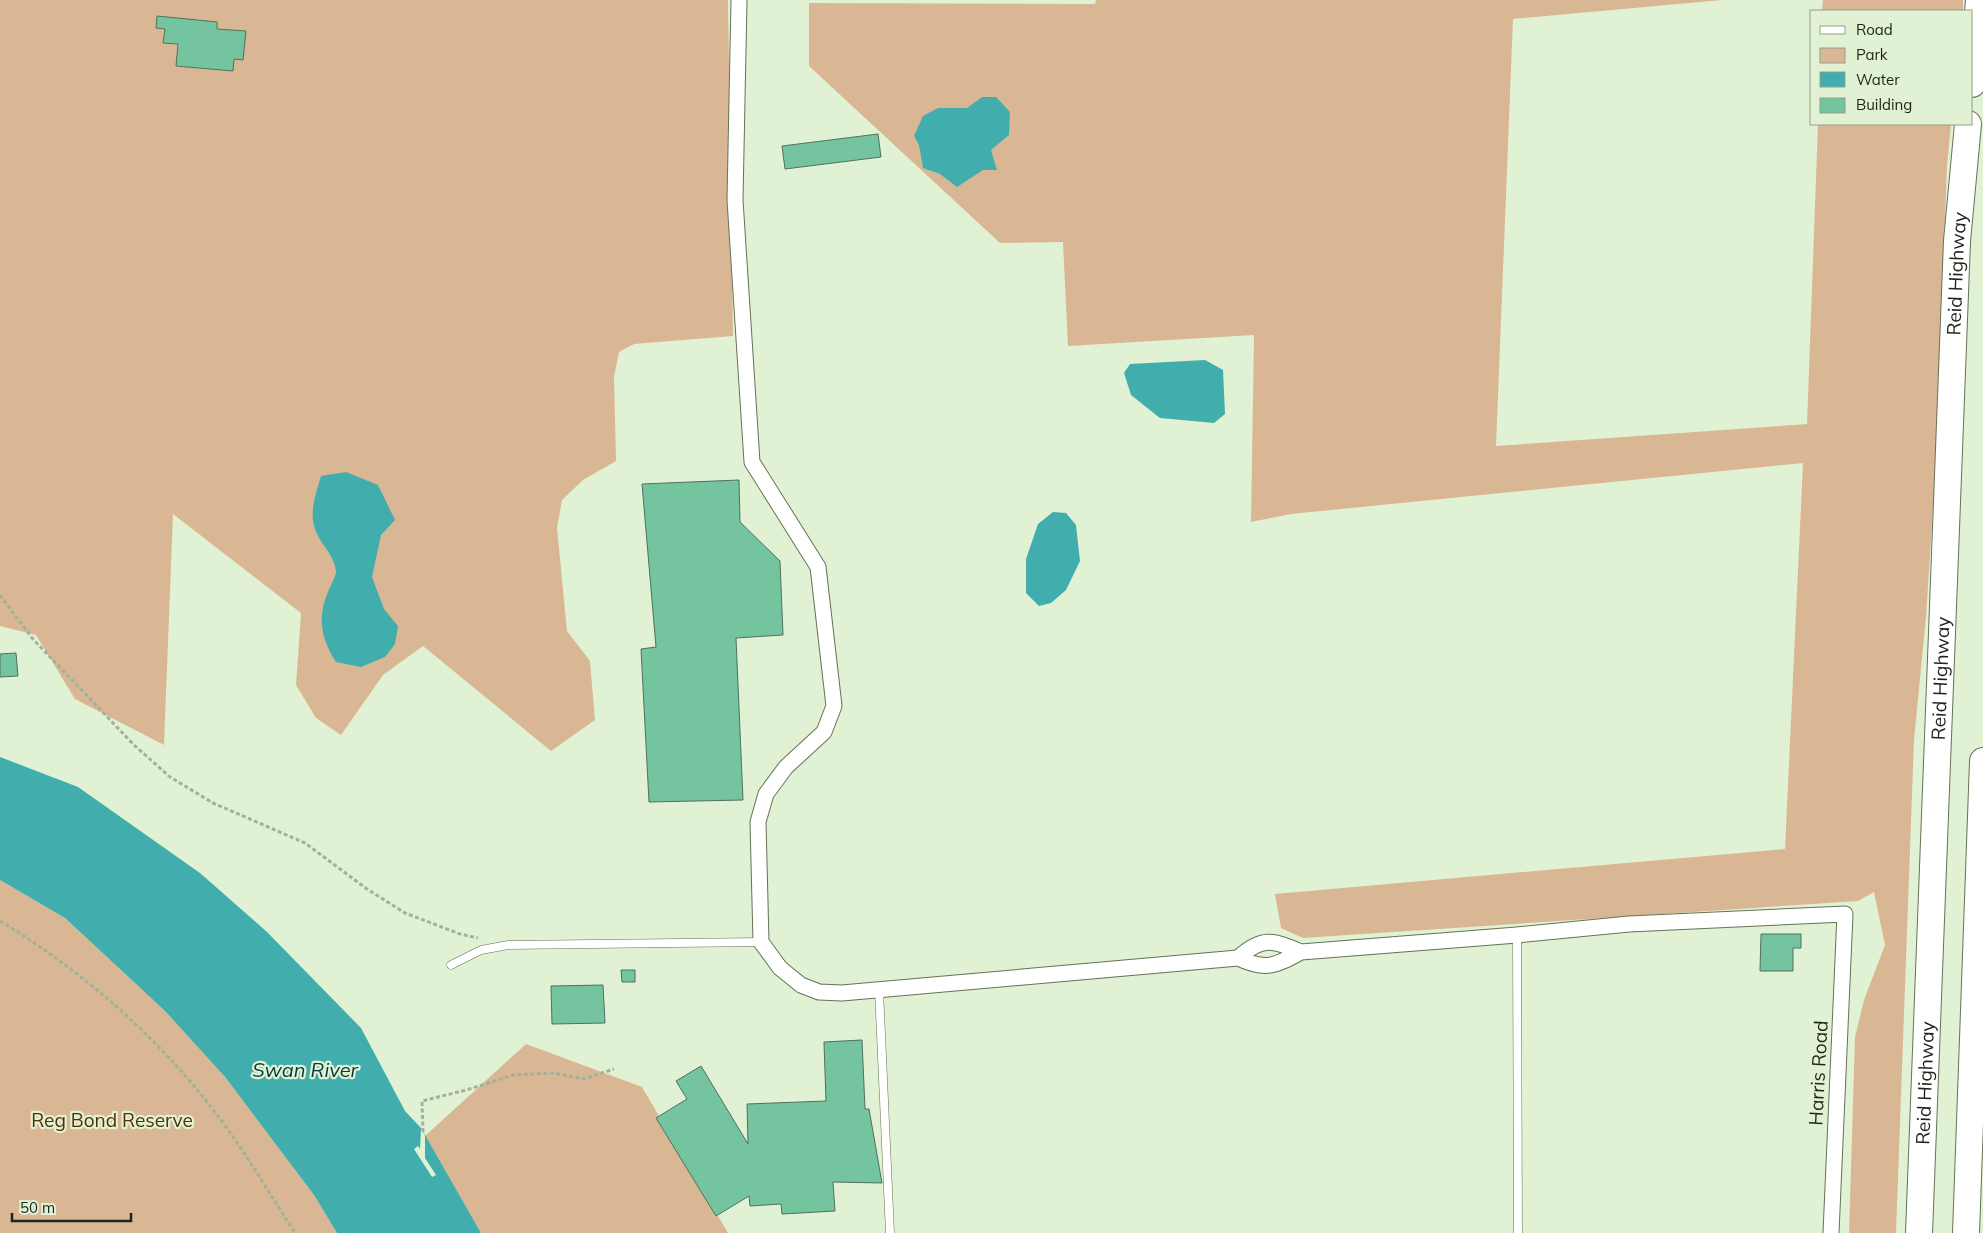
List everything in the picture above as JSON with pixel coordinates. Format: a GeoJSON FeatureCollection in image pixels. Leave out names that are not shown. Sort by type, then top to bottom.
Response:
{"type":"FeatureCollection","features":[{"type":"Feature","properties":{"kind":"highway"},"geometry":{"type":"LineString","coordinates":[[1973,72],[1979,0]]}},
{"type":"Feature","properties":{"kind":"highway","name":"Reid Highway"},"geometry":{"type":"LineString","coordinates":[[1919,1233],[1957,241],[1968,125]]}},
{"type":"Feature","properties":{"kind":"highway"},"geometry":{"type":"LineString","coordinates":[[1966,1233],[1983,761]]}},
{"type":"Feature","properties":{"kind":"highway"},"geometry":{"type":"LineString","coordinates":[[1976,970],[1983,1079]]}},
{"type":"Feature","properties":{"kind":"highway"},"geometry":{"type":"LineString","coordinates":[[1972,1233],[1983,1175]]}},
{"type":"Feature","properties":{"kind":"street"},"geometry":{"type":"LineString","coordinates":[[739,0],[735,200],[752,462],[818,567],[834,706],[824,732],[786,767],[766,794],[758,822],[761,942],[780,968],[802,985],[820,992],[842,993],[1238,958],[1267,967],[1283,962],[1301,952],[1517,935]]}},
{"type":"Feature","properties":{"kind":"street","name":"Harris Road"},"geometry":{"type":"LineString","coordinates":[[1517,935],[1629,924],[1845,914],[1831,1233]]}},
{"type":"Feature","properties":{"kind":"street"},"geometry":{"type":"LineString","coordinates":[[1238,958],[1248,948],[1264,941],[1279,942],[1301,952]]}},
{"type":"Feature","properties":{"kind":"lane"},"geometry":{"type":"LineString","coordinates":[[1517,935],[1518,1233]]}},
{"type":"Feature","properties":{"kind":"lane"},"geometry":{"type":"LineString","coordinates":[[451,964],[481,950],[508,945],[761,942]]}},
{"type":"Feature","properties":{"kind":"lane"},"geometry":{"type":"LineString","coordinates":[[879,990],[890,1233]]}},
{"type":"Feature","properties":{"kind":"path"},"geometry":{"type":"LineString","coordinates":[[0,595],[32,638],[134,745],[170,777],[213,803],[305,843],[367,889],[404,913],[460,934],[508,945]]}},
{"type":"Feature","properties":{"kind":"path"},"geometry":{"type":"LineString","coordinates":[[0,921],[84,978],[128,1016],[167,1056],[209,1104],[295,1233]]}},
{"type":"Feature","properties":{"kind":"path"},"geometry":{"type":"LineString","coordinates":[[423,1132],[422,1101],[514,1076],[554,1073],[584,1079],[614,1070]]}},
{"type":"Feature","properties":{"kind":"green space"},"geometry":{"type":"Polygon","coordinates":[[[0,0],[728,0],[733,336],[634,344],[619,352],[614,377],[616,461],[583,480],[562,500],[557,528],[567,631],[590,661],[595,720],[551,751],[423,646],[383,675],[341,735],[316,718],[296,685],[301,613],[173,514],[164,745],[75,699],[36,635],[0,626],[0,0]]]}},
{"type":"Feature","properties":{"kind":"green space"},"geometry":{"type":"Polygon","coordinates":[[[1096,0],[1722,0],[1513,19],[1496,446],[1807,424],[1818,125],[1951,125],[1947,166],[1936,462],[1926,617],[1914,740],[1896,1233],[1849,1233],[1855,1037],[1864,1000],[1885,945],[1874,892],[1858,901],[1303,938],[1281,928],[1275,894],[1785,849],[1803,463],[1291,514],[1251,522],[1254,335],[1068,346],[1063,242],[1000,243],[809,66],[809,3],[1095,4],[1096,0]]]}},
{"type":"Feature","properties":{"kind":"green space"},"geometry":{"type":"Polygon","coordinates":[[[1823,0],[1963,0],[1963,10],[1822,10],[1823,0]]]}},
{"type":"Feature","properties":{"kind":"green space","name":"Reg Bond Reserve"},"geometry":{"type":"Polygon","coordinates":[[[0,880],[65,918],[165,1011],[225,1077],[314,1195],[337,1233],[0,1233],[0,880]]]}},
{"type":"Feature","properties":{"kind":"green space"},"geometry":{"type":"Polygon","coordinates":[[[526,1044],[642,1087],[728,1233],[481,1233],[425,1136],[526,1044]]]}},
{"type":"Feature","properties":{"kind":"water"},"geometry":{"type":"Polygon","coordinates":[[[982,97],[996,97],[1010,112],[1009,135],[991,150],[997,170],[983,170],[957,187],[940,174],[923,168],[919,145],[914,136],[923,116],[938,108],[967,108],[982,97]]]}},
{"type":"Feature","properties":{"kind":"water"},"geometry":{"type":"Polygon","coordinates":[[[1205,360],[1223,370],[1225,414],[1214,423],[1160,418],[1131,395],[1124,373],[1130,364],[1205,360]]]}},
{"type":"Feature","properties":{"kind":"water"},"geometry":{"type":"Polygon","coordinates":[[[346,472],[378,485],[395,520],[381,535],[372,577],[384,609],[398,626],[395,644],[385,657],[361,667],[336,662],[324,636],[322,610],[336,571],[333,559],[317,534],[313,523],[314,502],[321,476],[346,472]]]}},
{"type":"Feature","properties":{"kind":"water"},"geometry":{"type":"Polygon","coordinates":[[[1053,512],[1066,513],[1076,525],[1080,561],[1066,590],[1051,603],[1039,606],[1026,593],[1026,559],[1038,524],[1053,512]]]}},
{"type":"Feature","properties":{"kind":"water","name":"Swan River"},"geometry":{"type":"Polygon","coordinates":[[[0,757],[78,787],[200,873],[267,932],[361,1028],[405,1111],[421,1128],[481,1233],[337,1233],[314,1195],[225,1077],[165,1011],[65,918],[0,880],[0,757]]]}},
{"type":"Feature","properties":{"kind":"pier"},"geometry":{"type":"Polygon","coordinates":[[[421,1128],[425,1136],[425,1158],[436,1175],[432,1177],[414,1149],[418,1146],[420,1149],[421,1128]]]}},
{"type":"Feature","properties":{"kind":"building"},"geometry":{"type":"Polygon","coordinates":[[[157,16],[217,22],[217,29],[246,31],[243,60],[234,59],[233,71],[176,66],[178,44],[163,43],[165,29],[156,28],[157,16]]]}},
{"type":"Feature","properties":{"kind":"building"},"geometry":{"type":"Polygon","coordinates":[[[878,134],[881,157],[785,169],[782,146],[878,134]]]}},
{"type":"Feature","properties":{"kind":"building"},"geometry":{"type":"Polygon","coordinates":[[[739,480],[740,522],[780,561],[783,635],[736,638],[743,800],[649,802],[641,649],[656,647],[642,484],[739,480]]]}},
{"type":"Feature","properties":{"kind":"building"},"geometry":{"type":"Polygon","coordinates":[[[16,653],[18,676],[0,677],[0,654],[16,653]]]}},
{"type":"Feature","properties":{"kind":"building"},"geometry":{"type":"Polygon","coordinates":[[[1761,934],[1801,934],[1801,948],[1793,948],[1793,971],[1760,971],[1761,934]]]}},
{"type":"Feature","properties":{"kind":"building"},"geometry":{"type":"Polygon","coordinates":[[[621,970],[635,970],[635,982],[622,982],[621,970]]]}},
{"type":"Feature","properties":{"kind":"building"},"geometry":{"type":"Polygon","coordinates":[[[603,985],[605,1023],[552,1024],[551,986],[603,985]]]}},
{"type":"Feature","properties":{"kind":"building"},"geometry":{"type":"Polygon","coordinates":[[[862,1040],[865,1109],[869,1109],[882,1183],[833,1182],[835,1211],[782,1214],[781,1204],[750,1206],[749,1196],[716,1216],[656,1118],[687,1099],[676,1081],[701,1066],[748,1144],[747,1104],[826,1101],[824,1042],[862,1040]]]}}]}
